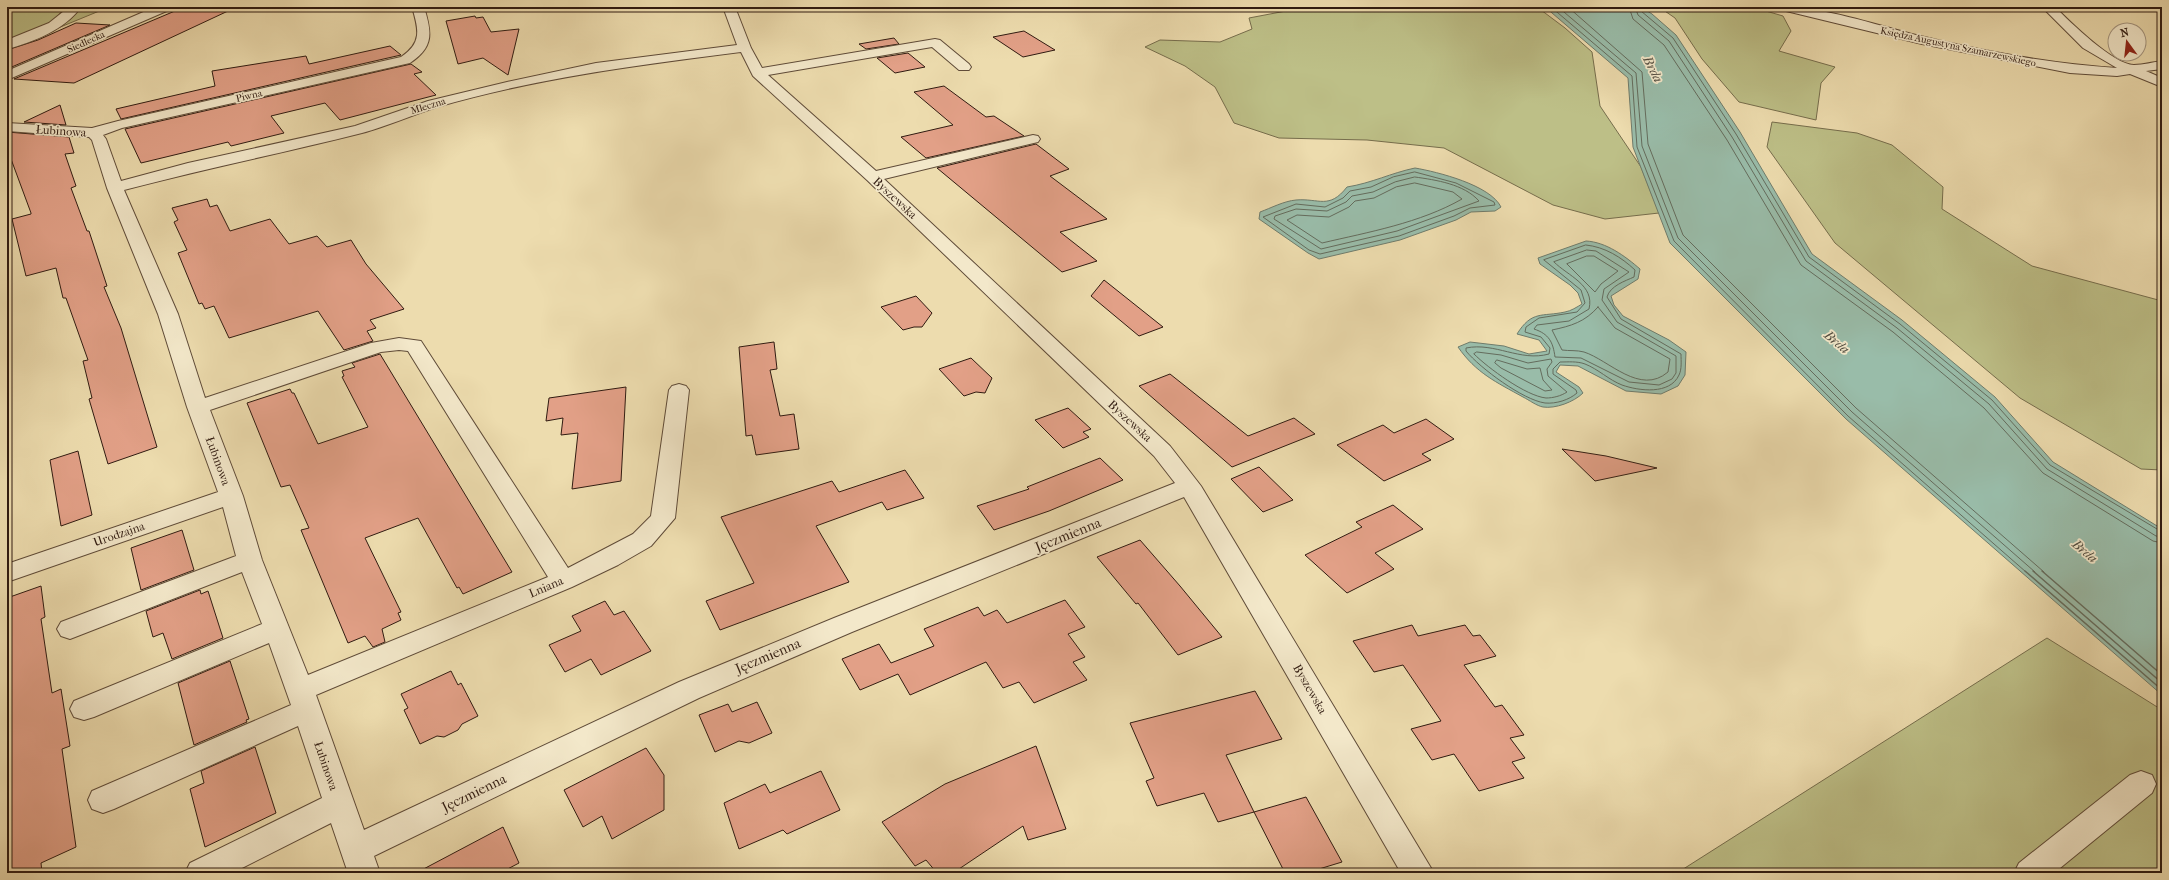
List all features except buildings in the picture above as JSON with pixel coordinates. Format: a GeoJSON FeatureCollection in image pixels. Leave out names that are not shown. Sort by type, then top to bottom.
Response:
{"type":"FeatureCollection","features":[{"type":"Feature","properties":{"kind":"street"},"geometry":{"type":"LineString","coordinates":[[7,8],[12,7]]}},
{"type":"Feature","properties":{"kind":"street"},"geometry":{"type":"LineString","coordinates":[[7,45],[57,24],[67,18],[75,7]]}},
{"type":"Feature","properties":{"kind":"street","name":"Siedlecka"},"geometry":{"type":"LineString","coordinates":[[7,76],[165,7]]}},
{"type":"Feature","properties":{"kind":"street","name":"Piwna"},"geometry":{"type":"LineString","coordinates":[[93,133],[118,125],[405,60],[418,51],[424,37],[425,30],[418,7]]}},
{"type":"Feature","properties":{"kind":"street","name":"Byszewska"},"geometry":{"type":"LineString","coordinates":[[729,7],[745,48],[758,73],[873,178],[1162,451],[1189,486],[1418,873]]}},
{"type":"Feature","properties":{"kind":"street","name":"Księdza Augustyna Szamarzewskiego"},"geometry":{"type":"LineString","coordinates":[[1786,7],[1922,40],[2044,64],[2098,72],[2133,71]]}},
{"type":"Feature","properties":{"kind":"street"},"geometry":{"type":"LineString","coordinates":[[2048,7],[2089,45],[2133,71],[2162,83]]}},
{"type":"Feature","properties":{"kind":"street"},"geometry":{"type":"LineString","coordinates":[[758,73],[935,44],[964,68]]}},
{"type":"Feature","properties":{"kind":"street","name":"Mleczna"},"geometry":{"type":"LineString","coordinates":[[115,188],[188,168],[359,129],[433,104],[507,86],[596,67],[745,48]]}},
{"type":"Feature","properties":{"kind":"street"},"geometry":{"type":"LineString","coordinates":[[2133,71],[2162,65]]}},
{"type":"Feature","properties":{"kind":"street","name":"Łubinowa"},"geometry":{"type":"LineString","coordinates":[[7,127],[93,133],[99,139],[115,188],[168,314],[198,407],[231,496],[250,560],[303,700],[360,861]]}},
{"type":"Feature","properties":{"kind":"street"},"geometry":{"type":"LineString","coordinates":[[873,178],[1033,139]]}},
{"type":"Feature","properties":{"kind":"street"},"geometry":{"type":"LineString","coordinates":[[198,407],[378,347],[399,344],[414,345],[563,580]]}},
{"type":"Feature","properties":{"kind":"street","name":"Lniana"},"geometry":{"type":"LineString","coordinates":[[103,800],[303,700],[609,559],[642,540],[663,518],[679,390]]}},
{"type":"Feature","properties":{"kind":"street","name":"Jęczmienna"},"geometry":{"type":"LineString","coordinates":[[360,861],[689,690],[850,622],[1189,486]]}},
{"type":"Feature","properties":{"kind":"street","name":"Urodzajna"},"geometry":{"type":"LineString","coordinates":[[7,573],[231,496]]}},
{"type":"Feature","properties":{"kind":"street"},"geometry":{"type":"LineString","coordinates":[[70,629],[250,560]]}},
{"type":"Feature","properties":{"kind":"street"},"geometry":{"type":"LineString","coordinates":[[84,709],[276,629]]}},
{"type":"Feature","properties":{"kind":"street"},"geometry":{"type":"LineString","coordinates":[[2030,873],[2140,784]]}},
{"type":"Feature","properties":{"kind":"street"},"geometry":{"type":"LineString","coordinates":[[201,873],[339,804]]}},
{"type":"Feature","properties":{"kind":"green space"},"geometry":{"type":"Polygon","coordinates":[[[32,7],[65,7],[53,22],[7,41],[7,10],[32,7]]]}},
{"type":"Feature","properties":{"kind":"green space"},"geometry":{"type":"Polygon","coordinates":[[[80,7],[109,7],[7,49],[66,22],[73,17],[80,7]]]}},
{"type":"Feature","properties":{"kind":"green space"},"geometry":{"type":"Polygon","coordinates":[[[1307,7],[1537,7],[1565,28],[1592,52],[1600,106],[1641,167],[1659,213],[1605,219],[1553,205],[1444,148],[1367,140],[1279,138],[1234,123],[1215,87],[1185,66],[1145,47],[1160,40],[1220,42],[1252,29],[1249,18],[1307,7]]]}},
{"type":"Feature","properties":{"kind":"green space"},"geometry":{"type":"Polygon","coordinates":[[[1659,7],[1752,7],[1783,16],[1791,31],[1779,51],[1835,67],[1821,83],[1816,120],[1739,102],[1702,59],[1675,18],[1659,7]]]}},
{"type":"Feature","properties":{"kind":"green space"},"geometry":{"type":"Polygon","coordinates":[[[1772,122],[1857,133],[1892,145],[1943,187],[1942,209],[2032,266],[2162,301],[2162,470],[2141,469],[2020,398],[1835,243],[1767,147],[1772,122]]]}},
{"type":"Feature","properties":{"kind":"green space"},"geometry":{"type":"Polygon","coordinates":[[[2047,638],[2162,710],[2162,873],[1677,873],[2047,638]]]}},
{"type":"Feature","properties":{"kind":"water","name":"Brda"},"geometry":{"type":"Polygon","coordinates":[[[1545,7],[1641,7],[1652,14],[1676,35],[1740,132],[1812,254],[1902,320],[1995,397],[2053,462],[2162,529],[2162,695],[1846,419],[1670,243],[1633,147],[1628,78],[1545,7]]]}},
{"type":"Feature","properties":{"kind":"water"},"geometry":{"type":"Polygon","coordinates":[[[1415,168],[1449,176],[1475,186],[1495,199],[1501,207],[1495,211],[1471,212],[1456,220],[1400,240],[1319,259],[1259,219],[1260,212],[1282,203],[1296,200],[1329,201],[1341,194],[1347,187],[1415,168]]]}},
{"type":"Feature","properties":{"kind":"water"},"geometry":{"type":"Polygon","coordinates":[[[1586,241],[1601,244],[1615,250],[1640,269],[1638,279],[1611,296],[1614,305],[1623,316],[1669,340],[1686,352],[1685,375],[1678,386],[1661,394],[1626,391],[1578,366],[1560,365],[1556,372],[1579,387],[1583,393],[1564,404],[1553,407],[1543,407],[1504,387],[1487,376],[1472,364],[1458,347],[1470,342],[1504,346],[1529,354],[1547,351],[1539,340],[1517,334],[1522,326],[1538,316],[1567,311],[1582,304],[1578,293],[1570,285],[1540,264],[1538,258],[1586,241]]]}}]}
